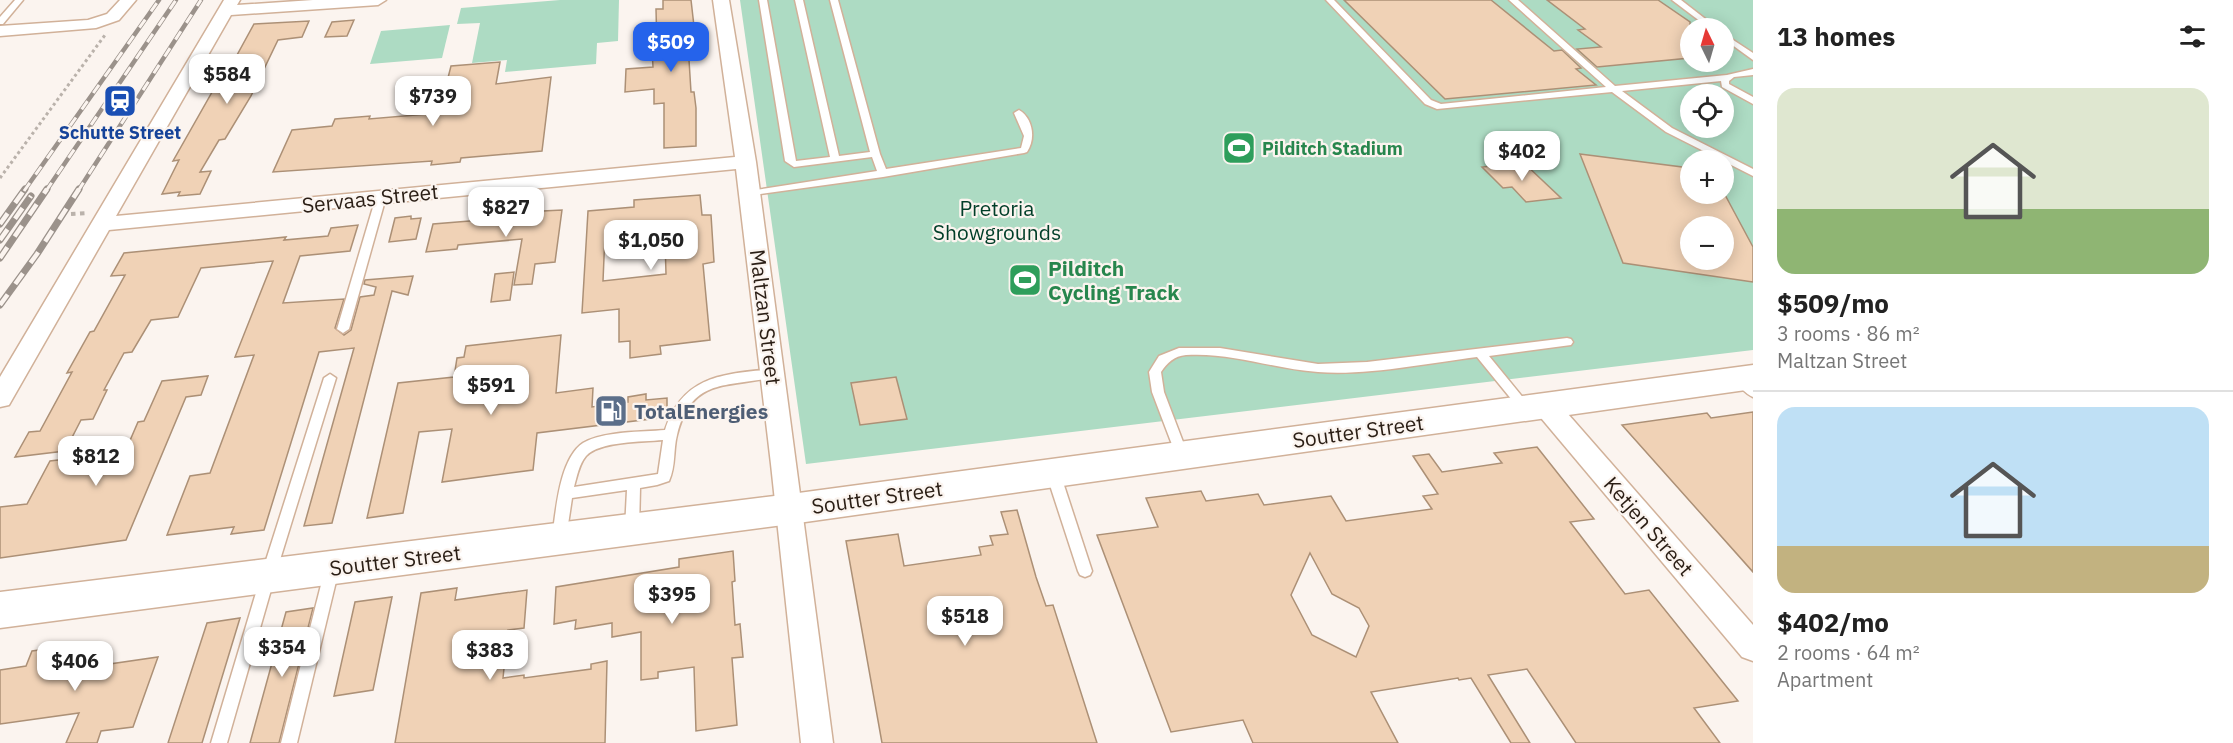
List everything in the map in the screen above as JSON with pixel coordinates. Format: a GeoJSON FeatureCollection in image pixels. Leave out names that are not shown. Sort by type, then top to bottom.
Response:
{"type":"FeatureCollection","features":[{"type":"Feature","properties":{"kind":"main road","name":"Soutter Street"},"geometry":{"type":"LineString","coordinates":[[0,610],[791,509],[1535,407],[1749,383]]}},
{"type":"Feature","properties":{"kind":"street"},"geometry":{"type":"LineString","coordinates":[[1,30],[98,23],[113,17],[128,0]]}},
{"type":"Feature","properties":{"kind":"street"},"geometry":{"type":"LineString","coordinates":[[0,398],[228,6],[378,0]]}},
{"type":"Feature","properties":{"kind":"street","name":"Maltzan Street"},"geometry":{"type":"LineString","coordinates":[[721,0],[746,162],[791,509],[817,743]]}},
{"type":"Feature","properties":{"kind":"street","name":"Servaas Street"},"geometry":{"type":"LineString","coordinates":[[101,224],[746,162]]}},
{"type":"Feature","properties":{"kind":"street","name":"Ketjen Street"},"geometry":{"type":"LineString","coordinates":[[1535,407],[1753,647]]}},
{"type":"Feature","properties":{"kind":"lane"},"geometry":{"type":"LineString","coordinates":[[1,30],[19,0]]}},
{"type":"Feature","properties":{"kind":"lane"},"geometry":{"type":"LineString","coordinates":[[763,0],[790,161],[794,164],[875,154]]}},
{"type":"Feature","properties":{"kind":"lane"},"geometry":{"type":"LineString","coordinates":[[799,0],[835,159]]}},
{"type":"Feature","properties":{"kind":"lane"},"geometry":{"type":"LineString","coordinates":[[834,0],[875,154],[883,174]]}},
{"type":"Feature","properties":{"kind":"lane"},"geometry":{"type":"LineString","coordinates":[[1329,0],[1428,102],[1435,106],[1445,107],[1730,77],[1753,72]]}},
{"type":"Feature","properties":{"kind":"lane"},"geometry":{"type":"LineString","coordinates":[[1513,0],[1612,88],[1669,130],[1753,173]]}},
{"type":"Feature","properties":{"kind":"lane"},"geometry":{"type":"LineString","coordinates":[[1676,0],[1700,18]]}},
{"type":"Feature","properties":{"kind":"lane"},"geometry":{"type":"LineString","coordinates":[[1734,43],[1753,57]]}},
{"type":"Feature","properties":{"kind":"lane"},"geometry":{"type":"LineString","coordinates":[[1730,77],[1725,80],[1725,85],[1753,101]]}},
{"type":"Feature","properties":{"kind":"lane"},"geometry":{"type":"LineString","coordinates":[[750,194],[1024,150],[1030,144],[1030,136],[1019,113]]}},
{"type":"Feature","properties":{"kind":"lane"},"geometry":{"type":"LineString","coordinates":[[343,329],[381,197]]}},
{"type":"Feature","properties":{"kind":"lane"},"geometry":{"type":"LineString","coordinates":[[1182,455],[1158,392],[1155,372],[1163,360],[1183,351],[1220,352],[1318,368],[1367,366],[1567,342]]}},
{"type":"Feature","properties":{"kind":"lane"},"geometry":{"type":"LineString","coordinates":[[1480,352],[1535,407]]}},
{"type":"Feature","properties":{"kind":"lane"},"geometry":{"type":"LineString","coordinates":[[567,493],[657,480],[664,477],[670,434],[686,402],[706,384],[717,380],[773,373]]}},
{"type":"Feature","properties":{"kind":"lane"},"geometry":{"type":"LineString","coordinates":[[219,743],[330,378]]}},
{"type":"Feature","properties":{"kind":"lane"},"geometry":{"type":"LineString","coordinates":[[559,539],[571,473],[576,460],[589,447],[670,434]]}},
{"type":"Feature","properties":{"kind":"lane"},"geometry":{"type":"LineString","coordinates":[[1053,473],[1085,571]]}},
{"type":"Feature","properties":{"kind":"lane"},"geometry":{"type":"LineString","coordinates":[[632,530],[634,483]]}},
{"type":"Feature","properties":{"kind":"lane"},"geometry":{"type":"LineString","coordinates":[[289,743],[332,568]]}},
{"type":"Feature","properties":{"kind":"path"},"geometry":{"type":"LineString","coordinates":[[0,178],[111,27],[98,23]]}},
{"type":"Feature","properties":{"kind":"green space"},"geometry":{"type":"Polygon","coordinates":[[[560,0],[619,0],[618,41],[597,43],[596,64],[505,72],[507,60],[472,63],[480,23],[457,24],[461,8],[560,0]]]}},
{"type":"Feature","properties":{"kind":"green space","name":"Pretoria Showgrounds"},"geometry":{"type":"Polygon","coordinates":[[[740,0],[1753,0],[1753,350],[806,464],[740,0]]]}},
{"type":"Feature","properties":{"kind":"green space"},"geometry":{"type":"Polygon","coordinates":[[[450,25],[442,58],[370,64],[381,31],[450,25]]]}},
{"type":"Feature","properties":{"kind":"building"},"geometry":{"type":"Polygon","coordinates":[[[663,0],[691,0],[695,35],[690,35],[692,60],[689,60],[691,92],[694,92],[696,108],[696,146],[664,148],[664,103],[654,104],[654,89],[625,92],[626,69],[653,67],[652,49],[657,49],[656,9],[663,9],[663,0]]]}},
{"type":"Feature","properties":{"kind":"building"},"geometry":{"type":"Polygon","coordinates":[[[1344,0],[1491,0],[1554,51],[1562,50],[1581,68],[1576,69],[1596,85],[1445,99],[1344,0]]]}},
{"type":"Feature","properties":{"kind":"building"},"geometry":{"type":"Polygon","coordinates":[[[1547,0],[1658,0],[1684,18],[1680,18],[1680,59],[1597,67],[1577,49],[1601,47],[1578,30],[1585,29],[1547,0]]]}},
{"type":"Feature","properties":{"kind":"building"},"geometry":{"type":"Polygon","coordinates":[[[354,20],[347,36],[325,37],[332,22],[354,20]]]}},
{"type":"Feature","properties":{"kind":"building"},"geometry":{"type":"Polygon","coordinates":[[[309,21],[302,37],[278,40],[251,96],[225,139],[219,140],[200,172],[211,171],[200,194],[178,196],[180,192],[162,194],[179,160],[173,161],[215,87],[220,86],[254,24],[309,21]]]}},
{"type":"Feature","properties":{"kind":"building"},"geometry":{"type":"Polygon","coordinates":[[[500,62],[496,84],[551,77],[542,151],[461,158],[460,162],[431,165],[432,161],[273,172],[292,130],[332,126],[335,119],[370,116],[369,119],[439,113],[451,66],[500,62]]]}},
{"type":"Feature","properties":{"kind":"building"},"geometry":{"type":"Polygon","coordinates":[[[1580,154],[1680,167],[1680,204],[1730,204],[1753,247],[1753,282],[1623,263],[1580,154]]]}},
{"type":"Feature","properties":{"kind":"building"},"geometry":{"type":"Polygon","coordinates":[[[1524,163],[1561,198],[1526,202],[1512,187],[1503,188],[1482,167],[1524,163]]]}},
{"type":"Feature","properties":{"kind":"building"},"geometry":{"type":"Polygon","coordinates":[[[700,195],[702,215],[711,215],[714,262],[703,264],[710,340],[660,346],[661,354],[630,358],[630,341],[619,342],[619,309],[582,313],[588,211],[634,207],[634,200],[700,195]],[[657,229],[605,234],[603,281],[666,274],[665,241],[657,242],[657,229]]]}},
{"type":"Feature","properties":{"kind":"building"},"geometry":{"type":"Polygon","coordinates":[[[562,210],[555,262],[535,264],[532,284],[514,285],[522,239],[458,245],[457,249],[426,252],[433,224],[532,216],[543,214],[543,211],[562,210]]]}},
{"type":"Feature","properties":{"kind":"building"},"geometry":{"type":"Polygon","coordinates":[[[411,216],[411,219],[421,218],[416,239],[389,242],[395,218],[411,216]]]}},
{"type":"Feature","properties":{"kind":"building"},"geometry":{"type":"Polygon","coordinates":[[[358,225],[350,251],[300,256],[283,303],[344,299],[335,328],[344,335],[351,330],[360,297],[374,295],[376,287],[364,284],[365,280],[413,276],[408,295],[392,291],[332,523],[304,526],[354,348],[319,352],[264,530],[231,534],[234,527],[167,535],[190,476],[210,473],[254,355],[235,357],[273,261],[201,268],[178,317],[151,320],[132,352],[124,353],[104,390],[107,390],[93,419],[81,420],[65,451],[15,457],[29,432],[40,431],[72,372],[67,373],[90,332],[94,331],[125,275],[111,276],[124,253],[286,237],[284,240],[328,236],[331,228],[358,225]]]}},
{"type":"Feature","properties":{"kind":"building"},"geometry":{"type":"Polygon","coordinates":[[[514,272],[510,300],[491,302],[495,274],[514,272]]]}},
{"type":"Feature","properties":{"kind":"building"},"geometry":{"type":"Polygon","coordinates":[[[561,335],[556,393],[593,388],[592,407],[628,402],[628,397],[646,394],[646,400],[667,398],[667,417],[537,433],[533,470],[442,482],[452,429],[419,432],[403,513],[367,518],[398,383],[454,377],[457,358],[464,357],[466,346],[561,335]]]}},
{"type":"Feature","properties":{"kind":"building"},"geometry":{"type":"Polygon","coordinates":[[[208,376],[201,395],[186,397],[126,540],[0,558],[0,507],[27,504],[50,461],[125,452],[138,422],[144,421],[162,381],[208,376]]]}},
{"type":"Feature","properties":{"kind":"building"},"geometry":{"type":"Polygon","coordinates":[[[896,377],[907,419],[860,425],[851,383],[896,377]]]}},
{"type":"Feature","properties":{"kind":"building"},"geometry":{"type":"Polygon","coordinates":[[[1753,412],[1753,572],[1622,425],[1707,413],[1711,418],[1753,412]]]}},
{"type":"Feature","properties":{"kind":"building"},"geometry":{"type":"Polygon","coordinates":[[[1537,447],[1594,519],[1570,522],[1625,594],[1649,590],[1738,701],[1694,708],[1720,743],[1576,743],[1527,669],[1488,675],[1530,743],[1511,743],[1471,678],[1459,680],[1458,678],[1371,692],[1398,743],[1253,743],[1243,720],[1171,732],[1097,535],[1158,527],[1146,498],[1201,491],[1206,501],[1258,494],[1264,505],[1331,496],[1346,521],[1432,509],[1423,496],[1438,494],[1413,456],[1429,454],[1442,472],[1502,463],[1494,453],[1537,447]],[[1310,553],[1291,595],[1312,635],[1356,657],[1369,626],[1359,608],[1332,594],[1310,553]]]}},
{"type":"Feature","properties":{"kind":"building"},"geometry":{"type":"Polygon","coordinates":[[[1017,510],[1036,577],[1046,606],[1053,605],[1097,743],[882,743],[846,541],[898,534],[904,566],[981,555],[979,547],[993,545],[990,536],[1008,534],[1001,512],[1017,510]]]}},
{"type":"Feature","properties":{"kind":"building"},"geometry":{"type":"Polygon","coordinates":[[[733,551],[735,581],[732,582],[735,625],[740,624],[743,657],[732,658],[737,725],[696,731],[694,667],[658,672],[658,678],[641,680],[641,632],[612,637],[612,623],[575,629],[576,620],[554,624],[556,587],[679,567],[679,559],[733,551]]]}},
{"type":"Feature","properties":{"kind":"building"},"geometry":{"type":"Polygon","coordinates":[[[457,588],[455,600],[527,590],[524,628],[508,630],[503,678],[524,675],[524,678],[591,669],[591,664],[607,661],[605,743],[395,743],[421,593],[457,588]]]}},
{"type":"Feature","properties":{"kind":"building"},"geometry":{"type":"Polygon","coordinates":[[[392,597],[373,690],[334,696],[355,602],[392,597]]]}},
{"type":"Feature","properties":{"kind":"building"},"geometry":{"type":"Polygon","coordinates":[[[313,608],[279,743],[250,743],[286,612],[313,608]]]}},
{"type":"Feature","properties":{"kind":"building"},"geometry":{"type":"Polygon","coordinates":[[[240,618],[202,743],[168,743],[207,623],[240,618]]]}},
{"type":"Feature","properties":{"kind":"building"},"geometry":{"type":"Polygon","coordinates":[[[85,644],[75,669],[158,657],[133,727],[101,731],[97,743],[66,743],[79,713],[0,724],[0,670],[26,666],[32,651],[85,644]]]}},
{"type":"Feature","properties":{"kind":"railway"},"geometry":{"type":"LineString","coordinates":[[24,191],[159,0]]}},
{"type":"Feature","properties":{"kind":"railway"},"geometry":{"type":"LineString","coordinates":[[46,191],[176,0]]}},
{"type":"Feature","properties":{"kind":"railway"},"geometry":{"type":"LineString","coordinates":[[78,191],[201,0]]}},
{"type":"Feature","properties":{"kind":"railway"},"geometry":{"type":"LineString","coordinates":[[0,224],[25,189]]}},
{"type":"Feature","properties":{"kind":"railway"},"geometry":{"type":"LineString","coordinates":[[0,258],[47,189]]}},
{"type":"Feature","properties":{"kind":"railway"},"geometry":{"type":"LineString","coordinates":[[0,305],[37,254],[79,189]]}},
{"type":"Feature","properties":{"kind":"railway"},"geometry":{"type":"LineString","coordinates":[[0,240],[31,196]]}},
{"type":"Feature","properties":{"kind":"place","name":"Schutte Street"},"geometry":{"type":"Point","coordinates":[120,101]}},
{"type":"Feature","properties":{"kind":"place","name":"Pilditch Stadium"},"geometry":{"type":"Point","coordinates":[1239,148]}},
{"type":"Feature","properties":{"kind":"place","name":"Pilditch Cycling Track"},"geometry":{"type":"Point","coordinates":[1025,280]}},
{"type":"Feature","properties":{"kind":"place","name":"TotalEnergies"},"geometry":{"type":"Point","coordinates":[611,411]}}]}
